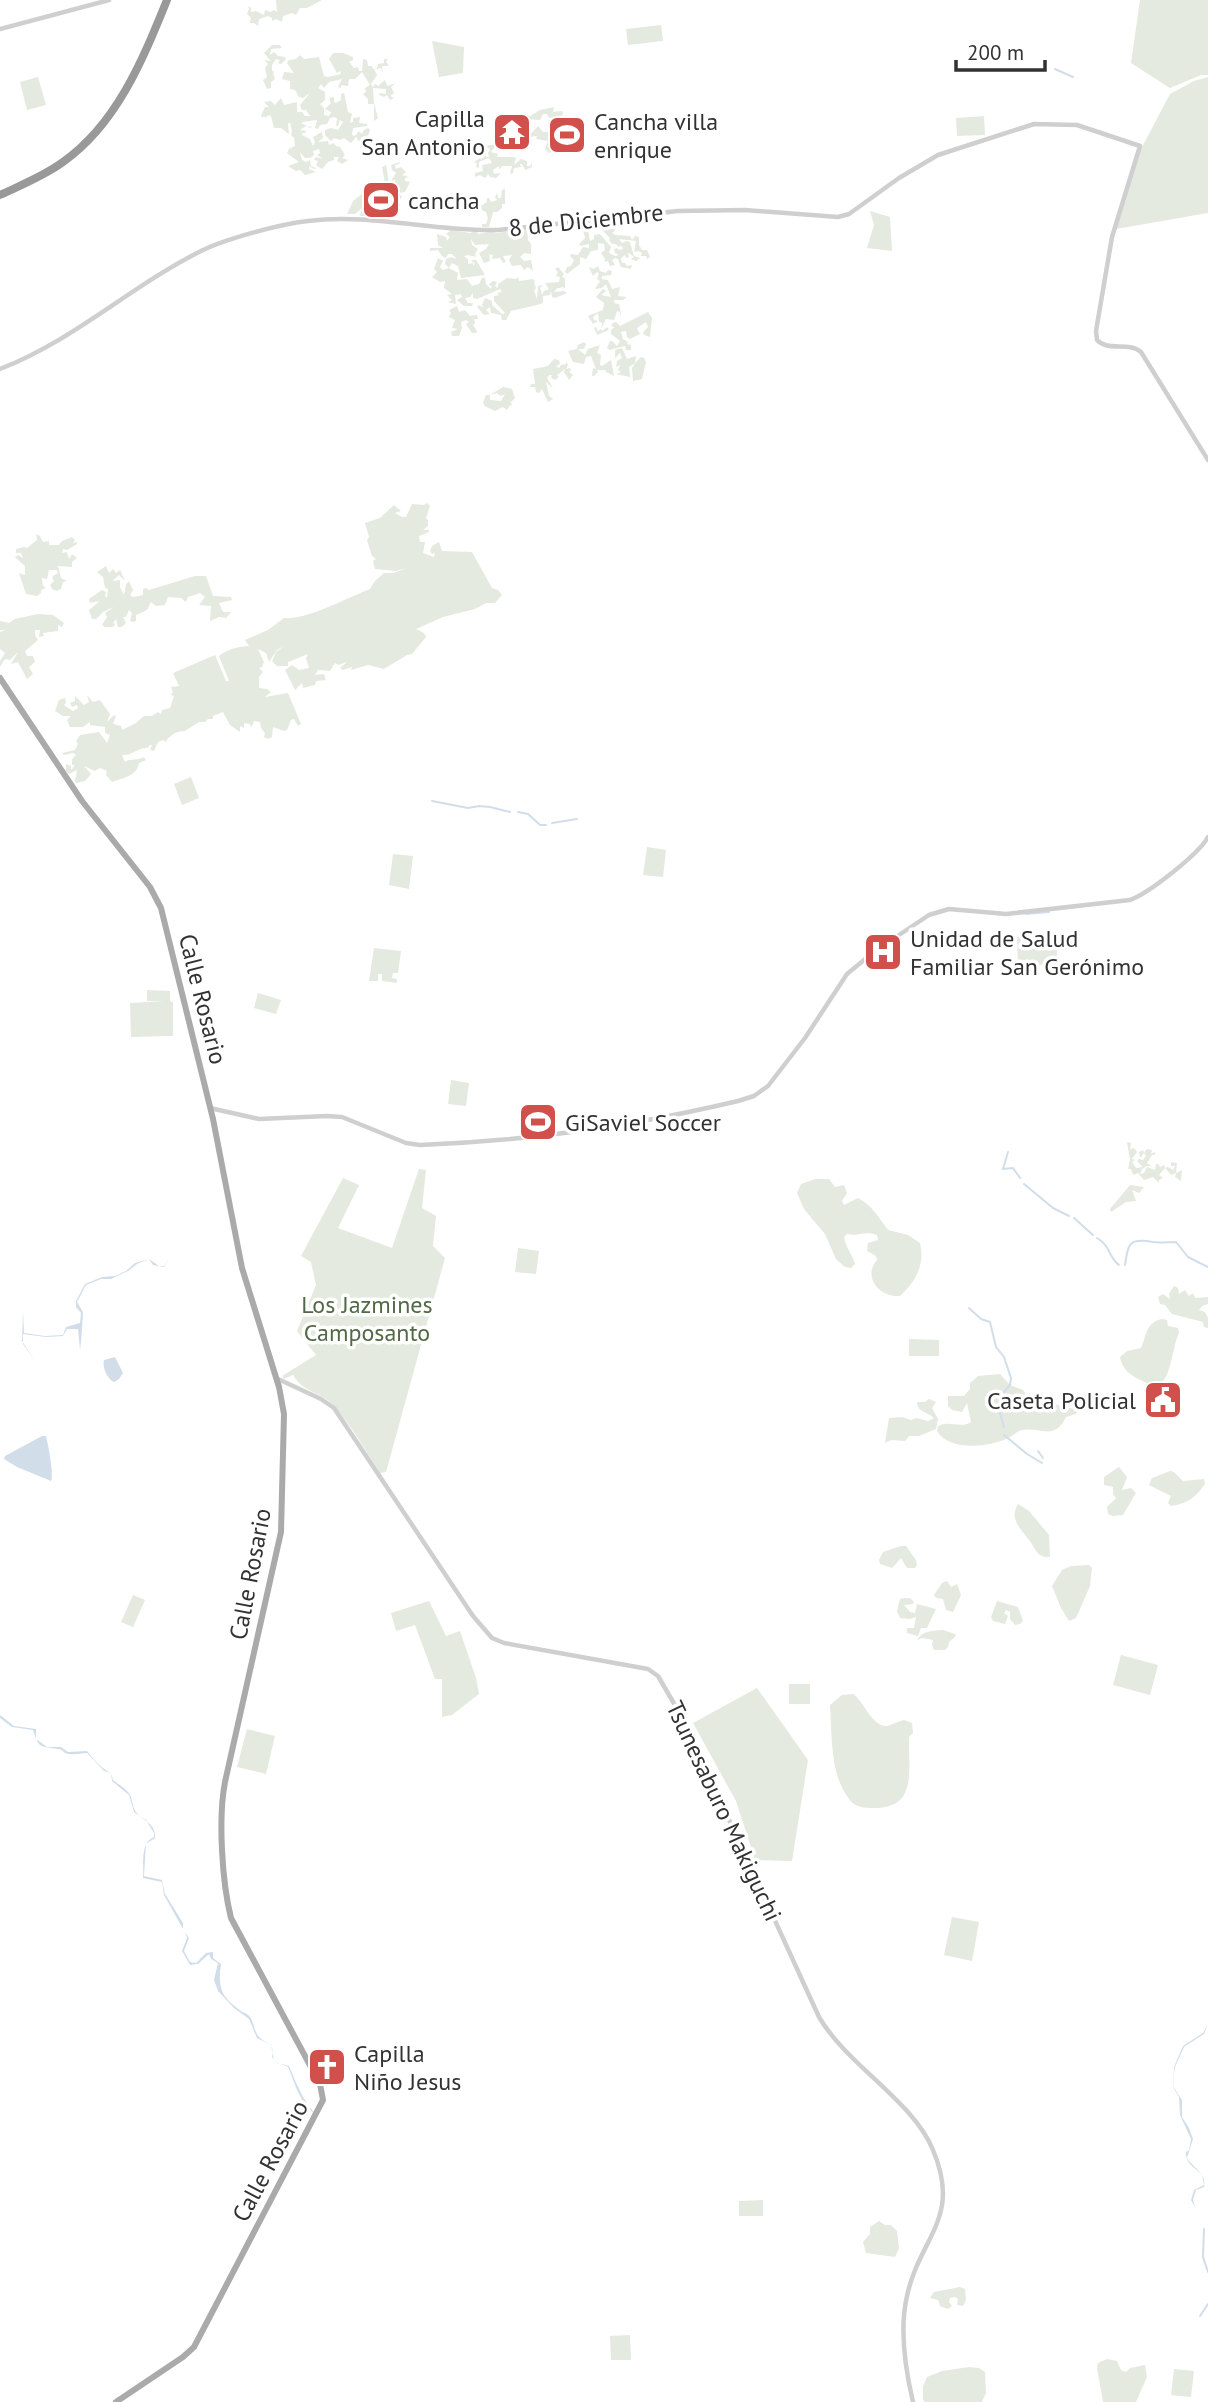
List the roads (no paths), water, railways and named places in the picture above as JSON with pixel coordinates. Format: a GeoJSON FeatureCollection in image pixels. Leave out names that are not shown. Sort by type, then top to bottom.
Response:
{"type":"FeatureCollection","features":[{"type":"Feature","properties":{"kind":"highway"},"geometry":{"type":"LineString","coordinates":[[0,195],[58,166],[100,128],[130,82],[167,0]]}},
{"type":"Feature","properties":{"kind":"main road","name":"Calle Rosario"},"geometry":{"type":"LineString","coordinates":[[0,678],[82,801],[155,895],[161,908],[210,1108],[241,1264],[277,1378],[285,1421],[281,1532],[225,1782],[222,1830],[231,1918],[317,2078],[323,2091],[323,2100],[194,2347],[116,2402]]}},
{"type":"Feature","properties":{"kind":"street"},"geometry":{"type":"LineString","coordinates":[[0,29],[109,0]]}},
{"type":"Feature","properties":{"kind":"street","name":"8 de Diciembre"},"geometry":{"type":"LineString","coordinates":[[0,369],[27,358],[80,328],[203,250],[280,226],[337,219],[380,220],[471,231],[498,230],[654,212],[709,209],[838,217],[849,214],[899,178],[954,148],[1034,124],[1077,125],[1140,146],[1112,237],[1096,331],[1097,340],[1101,345],[1133,346],[1140,352],[1208,460]]}},
{"type":"Feature","properties":{"kind":"street"},"geometry":{"type":"LineString","coordinates":[[210,1108],[259,1119],[342,1117],[404,1142],[420,1145],[563,1135],[611,1128],[738,1101],[754,1096],[768,1086],[805,1038],[847,974],[875,951],[929,915],[949,909],[1006,914],[1130,900],[1145,892],[1191,857],[1208,837]]}},
{"type":"Feature","properties":{"kind":"street","name":"Tsunesaburo Makiguchi"},"geometry":{"type":"LineString","coordinates":[[277,1378],[321,1399],[334,1409],[473,1616],[492,1637],[504,1643],[648,1669],[662,1683],[683,1718],[824,2026],[906,2111],[928,2141],[936,2159],[943,2192],[943,2208],[911,2281],[905,2306],[905,2360],[913,2402]]}},
{"type":"Feature","properties":{"kind":"waterway"},"geometry":{"type":"LineString","coordinates":[[1055,69],[1073,77]]}},
{"type":"Feature","properties":{"kind":"waterway"},"geometry":{"type":"LineString","coordinates":[[432,801],[468,808],[490,807],[510,812]]}},
{"type":"Feature","properties":{"kind":"waterway"},"geometry":{"type":"LineString","coordinates":[[518,812],[528,814],[540,825],[546,825]]}},
{"type":"Feature","properties":{"kind":"waterway"},"geometry":{"type":"LineString","coordinates":[[552,823],[577,819]]}},
{"type":"Feature","properties":{"kind":"waterway"},"geometry":{"type":"LineString","coordinates":[[1026,914],[1049,912]]}},
{"type":"Feature","properties":{"kind":"waterway"},"geometry":{"type":"LineString","coordinates":[[1008,1152],[1003,1169],[1013,1168],[1020,1178]]}},
{"type":"Feature","properties":{"kind":"waterway"},"geometry":{"type":"LineString","coordinates":[[1024,1184],[1053,1208],[1069,1216]]}},
{"type":"Feature","properties":{"kind":"waterway"},"geometry":{"type":"LineString","coordinates":[[1074,1218],[1093,1235]]}},
{"type":"Feature","properties":{"kind":"waterway"},"geometry":{"type":"LineString","coordinates":[[1097,1238],[1105,1244],[1119,1265]]}},
{"type":"Feature","properties":{"kind":"waterway"},"geometry":{"type":"LineString","coordinates":[[1125,1265],[1129,1247],[1139,1241],[1176,1242],[1188,1257],[1208,1267]]}},
{"type":"Feature","properties":{"kind":"waterway"},"geometry":{"type":"LineString","coordinates":[[969,1308],[981,1319],[990,1322],[996,1347],[1004,1357],[1011,1378],[1010,1385],[1003,1393],[999,1410],[1004,1427]]}},
{"type":"Feature","properties":{"kind":"waterway"},"geometry":{"type":"LineString","coordinates":[[1004,1435],[1042,1463]]}},
{"type":"Feature","properties":{"kind":"waterway"},"geometry":{"type":"LineString","coordinates":[[1038,1451],[1043,1458]]}},
{"type":"Feature","properties":{"kind":"waterway"},"geometry":{"type":"LineString","coordinates":[[1204,2229],[1203,2257],[1208,2272]]}},
{"type":"Feature","properties":{"kind":"waterway"},"geometry":{"type":"LineString","coordinates":[[1200,2316],[1208,2304]]}},
{"type":"Feature","properties":{"kind":"place","name":"Capilla San Antonio"},"geometry":{"type":"Point","coordinates":[512,132]}},
{"type":"Feature","properties":{"kind":"place","name":"Cancha villa enrique"},"geometry":{"type":"Point","coordinates":[567,135]}},
{"type":"Feature","properties":{"kind":"place","name":"cancha"},"geometry":{"type":"Point","coordinates":[381,200]}},
{"type":"Feature","properties":{"kind":"place","name":"Unidad de Salud Familiar San Gerónimo"},"geometry":{"type":"Point","coordinates":[883,952]}},
{"type":"Feature","properties":{"kind":"place","name":"GiSaviel Soccer"},"geometry":{"type":"Point","coordinates":[538,1122]}},
{"type":"Feature","properties":{"kind":"place","name":"Caseta Policial"},"geometry":{"type":"Point","coordinates":[1163,1400]}},
{"type":"Feature","properties":{"kind":"place","name":"Capilla Niño Jesus"},"geometry":{"type":"Point","coordinates":[327,2067]}},
{"type":"Feature","properties":{"kind":"park label","name":"Los Jazmines Camposanto"},"geometry":{"type":"Point","coordinates":[367,1318]}}]}
